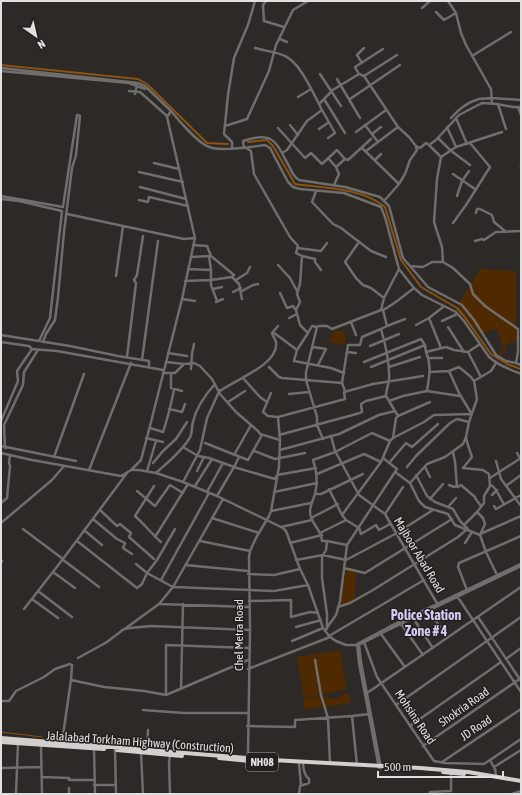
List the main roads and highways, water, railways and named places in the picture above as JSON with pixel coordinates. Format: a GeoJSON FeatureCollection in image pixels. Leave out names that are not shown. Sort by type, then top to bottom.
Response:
{"type":"FeatureCollection","features":[{"type":"Feature","properties":{"kind":"highway","name":"NH08"},"geometry":{"type":"LineString","coordinates":[[1,738],[18,741],[61,743],[94,747],[109,747],[116,749]]}},
{"type":"Feature","properties":{"kind":"highway","name":"NH08"},"geometry":{"type":"LineString","coordinates":[[1,742],[18,741]]}},
{"type":"Feature","properties":{"kind":"highway","name":"Jalalabad Torkham Highway (Construction)"},"geometry":{"type":"LineString","coordinates":[[40,743],[302,764],[420,770]]}},
{"type":"Feature","properties":{"kind":"highway","name":"NH08"},"geometry":{"type":"LineString","coordinates":[[103,749],[109,747]]}},
{"type":"Feature","properties":{"kind":"highway","name":"NH08"},"geometry":{"type":"LineString","coordinates":[[170,754],[244,758],[302,764]]}},
{"type":"Feature","properties":{"kind":"highway","name":"NH08"},"geometry":{"type":"LineString","coordinates":[[316,764],[420,768],[468,772],[496,776],[521,782]]}},
{"type":"Feature","properties":{"kind":"highway","name":"NH08"},"geometry":{"type":"LineString","coordinates":[[401,768],[475,775],[521,782]]}},
{"type":"Feature","properties":{"kind":"waterway"},"geometry":{"type":"LineString","coordinates":[[1,65],[138,79],[147,84],[207,143],[228,144]]}},
{"type":"Feature","properties":{"kind":"waterway"},"geometry":{"type":"LineString","coordinates":[[248,142],[267,140],[273,146],[295,184],[354,192],[376,201],[385,207],[401,260],[421,287],[457,308],[491,354],[507,364],[521,369]]}},
{"type":"Feature","properties":{"kind":"waterway"},"geometry":{"type":"LineString","coordinates":[[1,732],[42,737]]}},
{"type":"Feature","properties":{"kind":"district","name":"Police Station Zone # 4"},"geometry":{"type":"Point","coordinates":[426,624]}}]}
